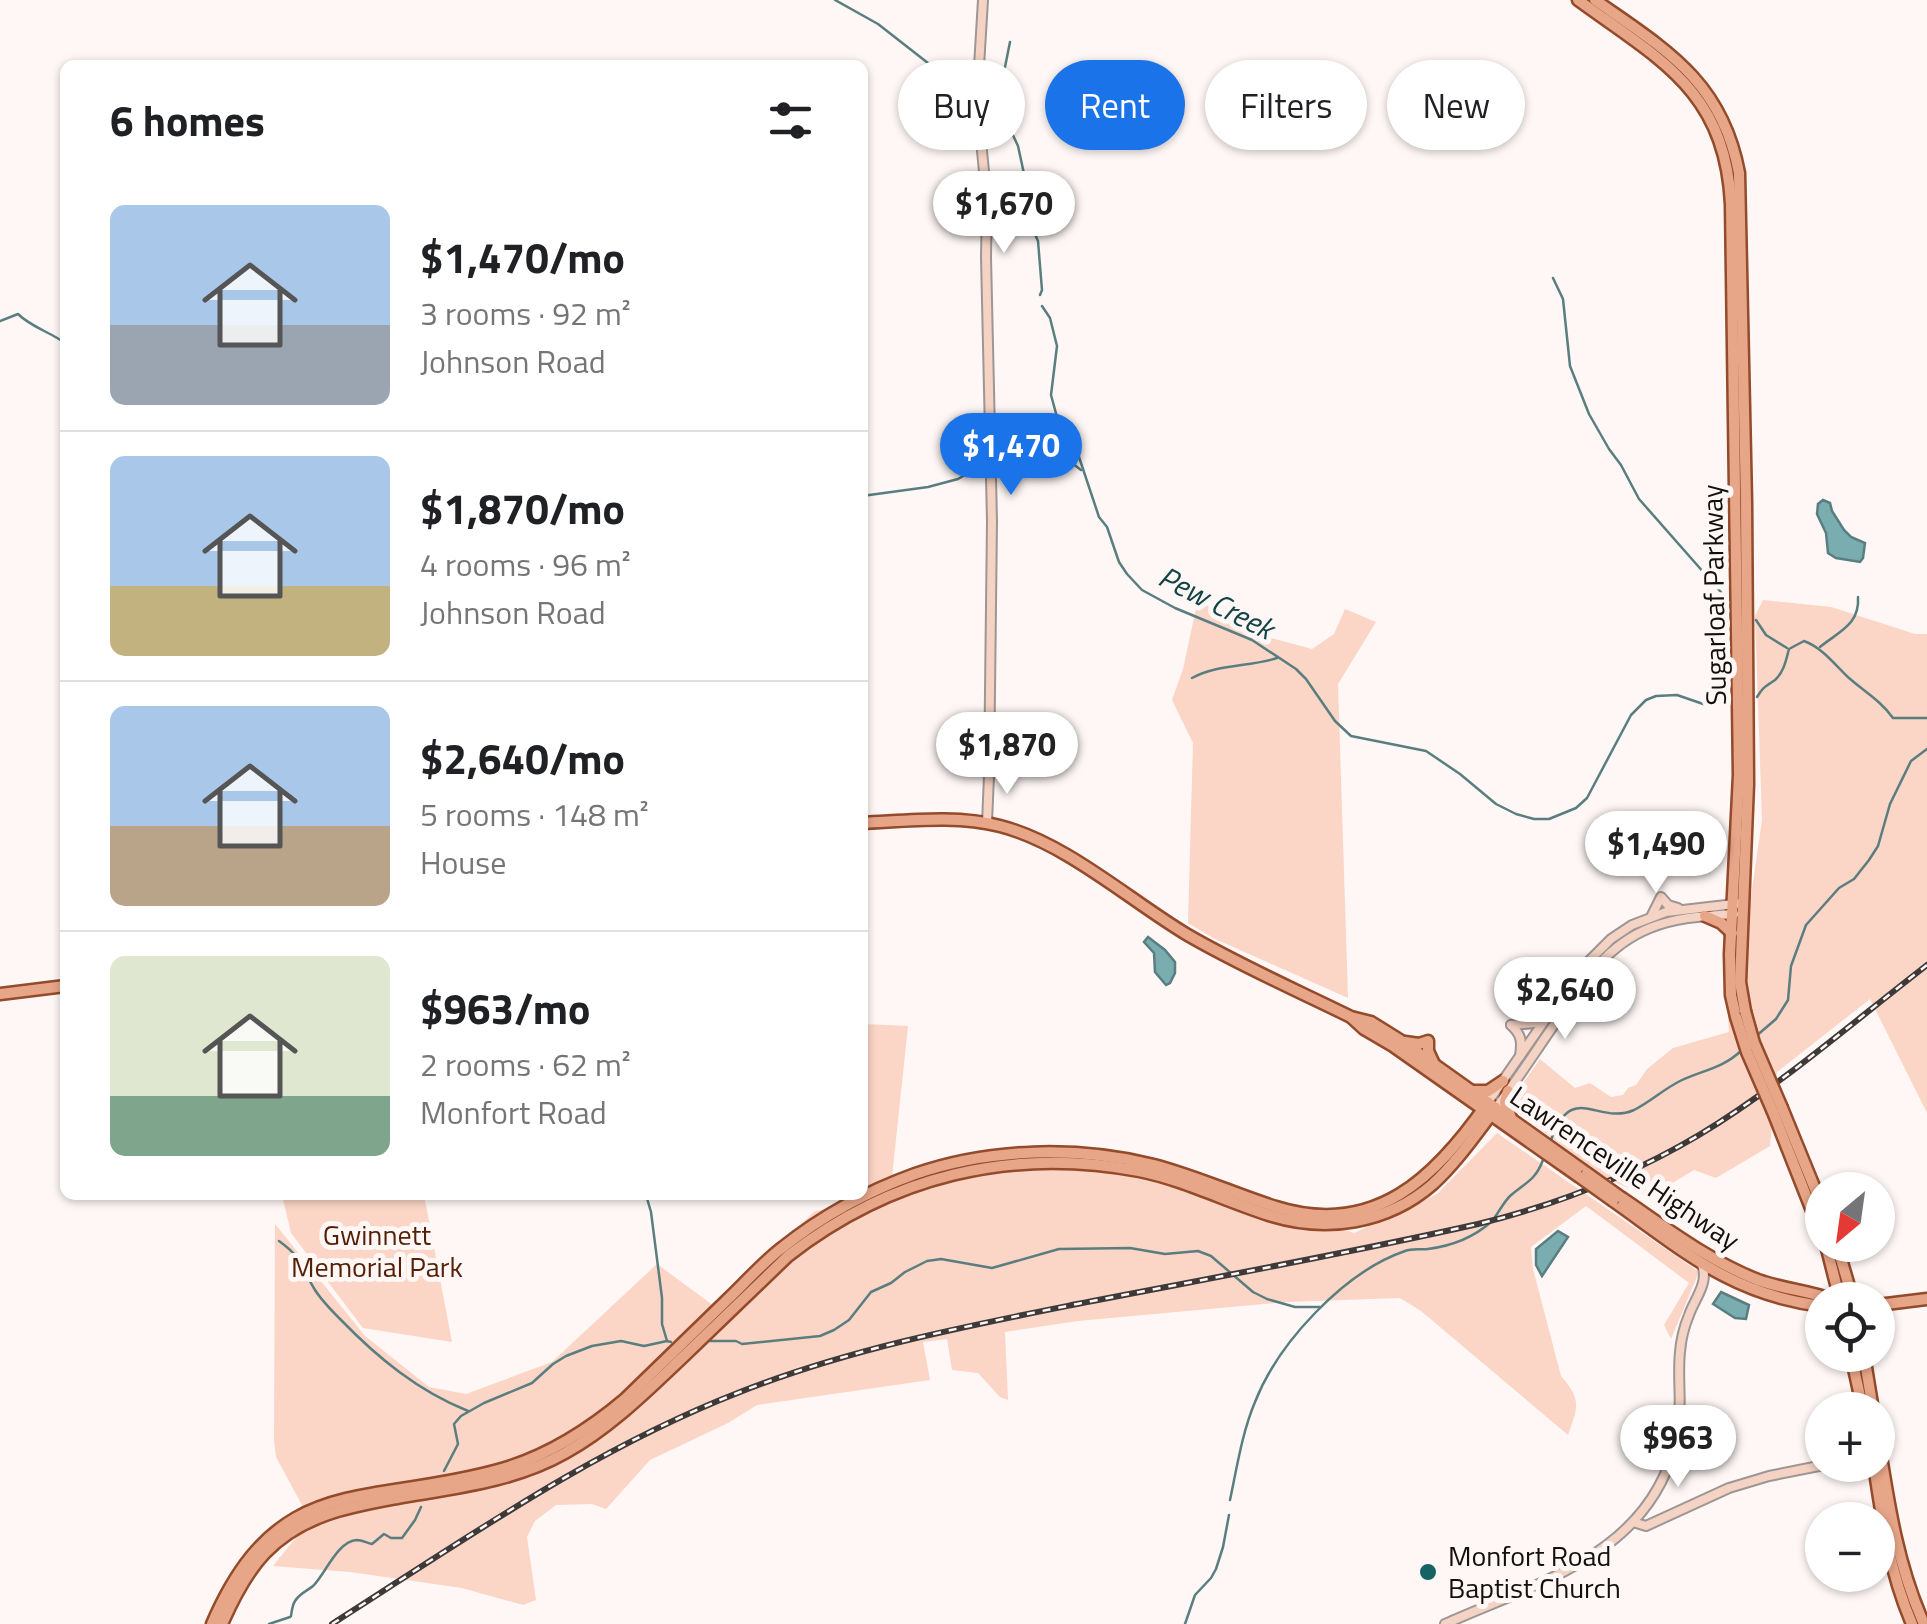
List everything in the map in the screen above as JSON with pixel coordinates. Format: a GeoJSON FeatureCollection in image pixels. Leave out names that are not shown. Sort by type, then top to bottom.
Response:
{"type":"FeatureCollection","features":[{"type":"Feature","properties":{"kind":"main road","name":"Sugarloaf Parkway"},"geometry":{"type":"LineString","coordinates":[[1578,0],[1682,78],[1712,122],[1728,172],[1740,1014]]}},
{"type":"Feature","properties":{"kind":"main road","name":"Sugarloaf Parkway"},"geometry":{"type":"LineString","coordinates":[[1594,0],[1688,70],[1721,117],[1738,172],[1748,745],[1730,984],[1805,1188]]}},
{"type":"Feature","properties":{"kind":"main road","name":"Lawrenceville Highway"},"geometry":{"type":"LineString","coordinates":[[868,822],[986,823],[1048,844],[1188,935],[1351,1017],[1370,1022],[1434,1064],[1467,1092]]}},
{"type":"Feature","properties":{"kind":"main road"},"geometry":{"type":"LineString","coordinates":[[1705,916],[1732,933]]}},
{"type":"Feature","properties":{"kind":"main road"},"geometry":{"type":"LineString","coordinates":[[0,994],[60,987]]}},
{"type":"Feature","properties":{"kind":"main road","name":"Lawrenceville Highway"},"geometry":{"type":"LineString","coordinates":[[1351,1017],[1364,1029],[1467,1092],[1718,1275],[1755,1291],[1805,1302]]}},
{"type":"Feature","properties":{"kind":"main road"},"geometry":{"type":"LineString","coordinates":[[1506,1086],[1508,1122],[1474,1129],[1467,1092],[1506,1086]]}},
{"type":"Feature","properties":{"kind":"main road"},"geometry":{"type":"LineString","coordinates":[[868,1194],[916,1174],[991,1157],[1054,1152],[1156,1166],[1231,1195],[1306,1214],[1379,1210],[1427,1176],[1474,1129],[1489,1108]]}},
{"type":"Feature","properties":{"kind":"main road","name":"Sugarloaf Parkway"},"geometry":{"type":"LineString","coordinates":[[1778,1111],[1806,1172]]}},
{"type":"Feature","properties":{"kind":"main road"},"geometry":{"type":"LineString","coordinates":[[222,1624],[256,1564],[278,1541],[312,1518],[347,1507],[492,1481],[563,1454],[604,1430],[788,1256],[870,1204],[918,1184],[972,1170],[1089,1159]]}},
{"type":"Feature","properties":{"kind":"main road"},"geometry":{"type":"LineString","coordinates":[[212,1624],[245,1562],[265,1539],[290,1520],[350,1497],[501,1469],[567,1442],[624,1399],[781,1248],[856,1200]]}},
{"type":"Feature","properties":{"kind":"main road","name":"Lawrenceville Highway"},"geometry":{"type":"LineString","coordinates":[[1618,1200],[1734,1269],[1805,1292]]}},
{"type":"Feature","properties":{"kind":"main road"},"geometry":{"type":"LineString","coordinates":[[1831,1262],[1835,1282]]}},
{"type":"Feature","properties":{"kind":"main road"},"geometry":{"type":"LineString","coordinates":[[1832,1282],[1834,1274]]}},
{"type":"Feature","properties":{"kind":"main road"},"geometry":{"type":"LineString","coordinates":[[1895,1304],[1927,1298]]}},
{"type":"Feature","properties":{"kind":"main road"},"geometry":{"type":"LineString","coordinates":[[1876,1482],[1885,1539],[1912,1624]]}},
{"type":"Feature","properties":{"kind":"main road"},"geometry":{"type":"LineString","coordinates":[[1885,1482],[1902,1568],[1924,1624]]}},
{"type":"Feature","properties":{"kind":"street"},"geometry":{"type":"LineString","coordinates":[[983,0],[978,100],[987,202],[992,521],[990,776],[986,823]]}},
{"type":"Feature","properties":{"kind":"street"},"geometry":{"type":"LineString","coordinates":[[1649,918],[1661,897],[1682,909]]}},
{"type":"Feature","properties":{"kind":"street"},"geometry":{"type":"LineString","coordinates":[[1506,1086],[1520,1058],[1591,956],[1632,925],[1649,918],[1682,909],[1738,909]]}},
{"type":"Feature","properties":{"kind":"street"},"geometry":{"type":"LineString","coordinates":[[1489,1108],[1609,953],[1650,928],[1738,909]]}},
{"type":"Feature","properties":{"kind":"street"},"geometry":{"type":"LineString","coordinates":[[1520,1058],[1520,1032],[1511,1025],[1535,1023],[1549,1015]]}},
{"type":"Feature","properties":{"kind":"street"},"geometry":{"type":"LineString","coordinates":[[1445,1624],[1570,1571],[1634,1522],[1652,1500],[1667,1472],[1676,1439],[1682,1336],[1702,1285],[1704,1270],[1700,1263]]}},
{"type":"Feature","properties":{"kind":"street"},"geometry":{"type":"LineString","coordinates":[[1702,1285],[1718,1275]]}},
{"type":"Feature","properties":{"kind":"street"},"geometry":{"type":"LineString","coordinates":[[1634,1522],[1646,1526],[1729,1488],[1805,1468]]}},
{"type":"Feature","properties":{"kind":"street"},"geometry":{"type":"LineString","coordinates":[[1652,1500],[1662,1513],[1670,1515]]}},
{"type":"Feature","properties":{"kind":"green space"},"geometry":{"type":"Polygon","coordinates":[[[1198,599],[1227,621],[1312,649],[1334,634],[1345,609],[1376,622],[1338,684],[1348,998],[1188,923],[1193,743],[1172,700],[1198,599]]]}},
{"type":"Feature","properties":{"kind":"green space"},"geometry":{"type":"Polygon","coordinates":[[[1763,600],[1831,607],[1915,634],[1927,634],[1927,1113],[1870,999],[1777,1072],[1770,1146],[1716,1178],[1694,1170],[1649,1197],[1605,1178],[1517,1112],[1510,1102],[1540,1059],[1575,1088],[1590,1083],[1611,1097],[1623,1095],[1636,1085],[1647,1069],[1673,1048],[1729,1032],[1722,928],[1746,931],[1762,820],[1755,616],[1763,600]]]}},
{"type":"Feature","properties":{"kind":"green space"},"geometry":{"type":"Polygon","coordinates":[[[868,1024],[908,1026],[891,1186],[925,1173],[1083,1150],[1250,1195],[1354,1233],[1437,1194],[1497,1133],[1699,1272],[1671,1339],[1664,1325],[1689,1283],[1586,1206],[1531,1247],[1533,1269],[1561,1376],[1575,1398],[1576,1410],[1568,1435],[1421,1311],[1400,1298],[1287,1302],[1078,1321],[1005,1332],[1008,1400],[1000,1397],[978,1373],[952,1370],[947,1339],[923,1342],[930,1380],[757,1405],[650,1460],[606,1509],[592,1504],[556,1505],[535,1521],[527,1537],[536,1600],[523,1605],[462,1588],[273,1566],[310,1520],[276,1457],[275,1224],[365,1336],[429,1387],[466,1394],[552,1362],[657,1264],[714,1306],[815,1211],[852,1205],[852,1200],[868,1200],[868,1024]]]}},
{"type":"Feature","properties":{"kind":"green space","name":"Gwinnett Memorial Park"},"geometry":{"type":"Polygon","coordinates":[[[283,1200],[425,1200],[452,1342],[363,1328],[291,1233],[283,1200]]]}},
{"type":"Feature","properties":{"kind":"water"},"geometry":{"type":"Polygon","coordinates":[[[1823,500],[1830,503],[1844,530],[1865,543],[1860,562],[1828,553],[1826,533],[1817,514],[1818,504],[1823,500]]]}},
{"type":"Feature","properties":{"kind":"water"},"geometry":{"type":"Polygon","coordinates":[[[1148,937],[1175,962],[1175,973],[1166,985],[1155,972],[1154,953],[1144,942],[1148,937]]]}},
{"type":"Feature","properties":{"kind":"water"},"geometry":{"type":"Polygon","coordinates":[[[1558,1231],[1568,1237],[1542,1276],[1536,1265],[1536,1249],[1558,1231]]]}},
{"type":"Feature","properties":{"kind":"water"},"geometry":{"type":"Polygon","coordinates":[[[1721,1292],[1749,1305],[1746,1319],[1735,1318],[1713,1304],[1721,1292]]]}},
{"type":"Feature","properties":{"kind":"waterway"},"geometry":{"type":"LineString","coordinates":[[835,0],[878,24],[924,60]]}},
{"type":"Feature","properties":{"kind":"waterway"},"geometry":{"type":"LineString","coordinates":[[1010,42],[998,88],[1004,116],[1018,146],[1028,205]]}},
{"type":"Feature","properties":{"kind":"waterway"},"geometry":{"type":"LineString","coordinates":[[1028,219],[1038,241],[1040,295]]}},
{"type":"Feature","properties":{"kind":"waterway"},"geometry":{"type":"LineString","coordinates":[[1553,278],[1563,299],[1570,366],[1589,414],[1639,499],[1727,599]]}},
{"type":"Feature","properties":{"kind":"waterway","name":"Pew Creek"},"geometry":{"type":"LineString","coordinates":[[1042,306],[1050,318],[1057,346],[1051,395],[1057,417],[1076,448],[1099,517],[1127,574],[1142,590],[1252,640],[1296,669],[1351,736],[1426,751],[1496,804],[1516,814],[1549,819],[1576,808],[1587,798],[1631,715],[1646,700],[1677,695],[1709,706],[1732,697]]}},
{"type":"Feature","properties":{"kind":"waterway","name":"Pew Creek"},"geometry":{"type":"LineString","coordinates":[[0,321],[18,314],[60,340]]}},
{"type":"Feature","properties":{"kind":"waterway","name":"Pew Creek"},"geometry":{"type":"LineString","coordinates":[[998,465],[1031,457],[1064,457],[1081,470]]}},
{"type":"Feature","properties":{"kind":"waterway","name":"Pew Creek"},"geometry":{"type":"LineString","coordinates":[[868,495],[928,487],[958,479],[977,468],[984,469]]}},
{"type":"Feature","properties":{"kind":"waterway"},"geometry":{"type":"LineString","coordinates":[[1820,647],[1852,621],[1858,597]]}},
{"type":"Feature","properties":{"kind":"waterway"},"geometry":{"type":"LineString","coordinates":[[1756,620],[1766,635],[1787,648]]}},
{"type":"Feature","properties":{"kind":"waterway","name":"Pew Creek"},"geometry":{"type":"LineString","coordinates":[[1757,697],[1781,673],[1789,649],[1804,641],[1823,652],[1893,718],[1927,718]]}},
{"type":"Feature","properties":{"kind":"waterway"},"geometry":{"type":"LineString","coordinates":[[1192,678],[1212,670],[1277,658]]}},
{"type":"Feature","properties":{"kind":"waterway"},"geometry":{"type":"LineString","coordinates":[[1755,1037],[1776,1019],[1788,1000],[1791,966],[1806,925],[1869,860],[1911,761],[1927,749]]}},
{"type":"Feature","properties":{"kind":"waterway"},"geometry":{"type":"LineString","coordinates":[[1551,1140],[1568,1112],[1577,1108],[1609,1113],[1634,1110],[1674,1084],[1720,1065],[1742,1050]]}},
{"type":"Feature","properties":{"kind":"waterway"},"geometry":{"type":"LineString","coordinates":[[1495,1217],[1510,1196],[1533,1177],[1543,1160]]}},
{"type":"Feature","properties":{"kind":"waterway"},"geometry":{"type":"LineString","coordinates":[[647,1200],[667,1341]]}},
{"type":"Feature","properties":{"kind":"waterway"},"geometry":{"type":"LineString","coordinates":[[1230,1500],[1255,1402],[1280,1356],[1316,1312],[1382,1261],[1408,1250],[1454,1243],[1491,1222]]}},
{"type":"Feature","properties":{"kind":"waterway"},"geometry":{"type":"LineString","coordinates":[[279,1241],[298,1259],[324,1302],[369,1347],[416,1383],[468,1411]]}},
{"type":"Feature","properties":{"kind":"waterway"},"geometry":{"type":"LineString","coordinates":[[710,1341],[742,1344],[820,1336],[849,1320],[871,1292],[927,1261],[941,1259],[992,1268],[1059,1249],[1130,1248],[1165,1254],[1198,1251],[1211,1256],[1267,1299],[1295,1307],[1320,1307]]}},
{"type":"Feature","properties":{"kind":"waterway"},"geometry":{"type":"LineString","coordinates":[[444,1471],[458,1444],[454,1424],[461,1416],[532,1383],[566,1356],[621,1341],[644,1346],[671,1342]]}},
{"type":"Feature","properties":{"kind":"waterway"},"geometry":{"type":"LineString","coordinates":[[291,1616],[297,1598],[313,1586],[343,1546],[357,1540],[372,1544],[384,1534],[402,1538],[421,1507]]}},
{"type":"Feature","properties":{"kind":"waterway"},"geometry":{"type":"LineString","coordinates":[[1185,1624],[1195,1595],[1216,1569],[1229,1515]]}},
{"type":"Feature","properties":{"kind":"waterway"},"geometry":{"type":"LineString","coordinates":[[269,1624],[290,1617]]}},
{"type":"Feature","properties":{"kind":"railway"},"geometry":{"type":"LineString","coordinates":[[332,1624],[581,1468],[686,1415],[781,1377],[864,1351],[949,1331],[1478,1224],[1592,1188],[1673,1150],[1729,1116],[1927,965]]}},
{"type":"Feature","properties":{"kind":"place","name":"Monfort Road Baptist Church"},"geometry":{"type":"Point","coordinates":[1428,1572]}}]}
